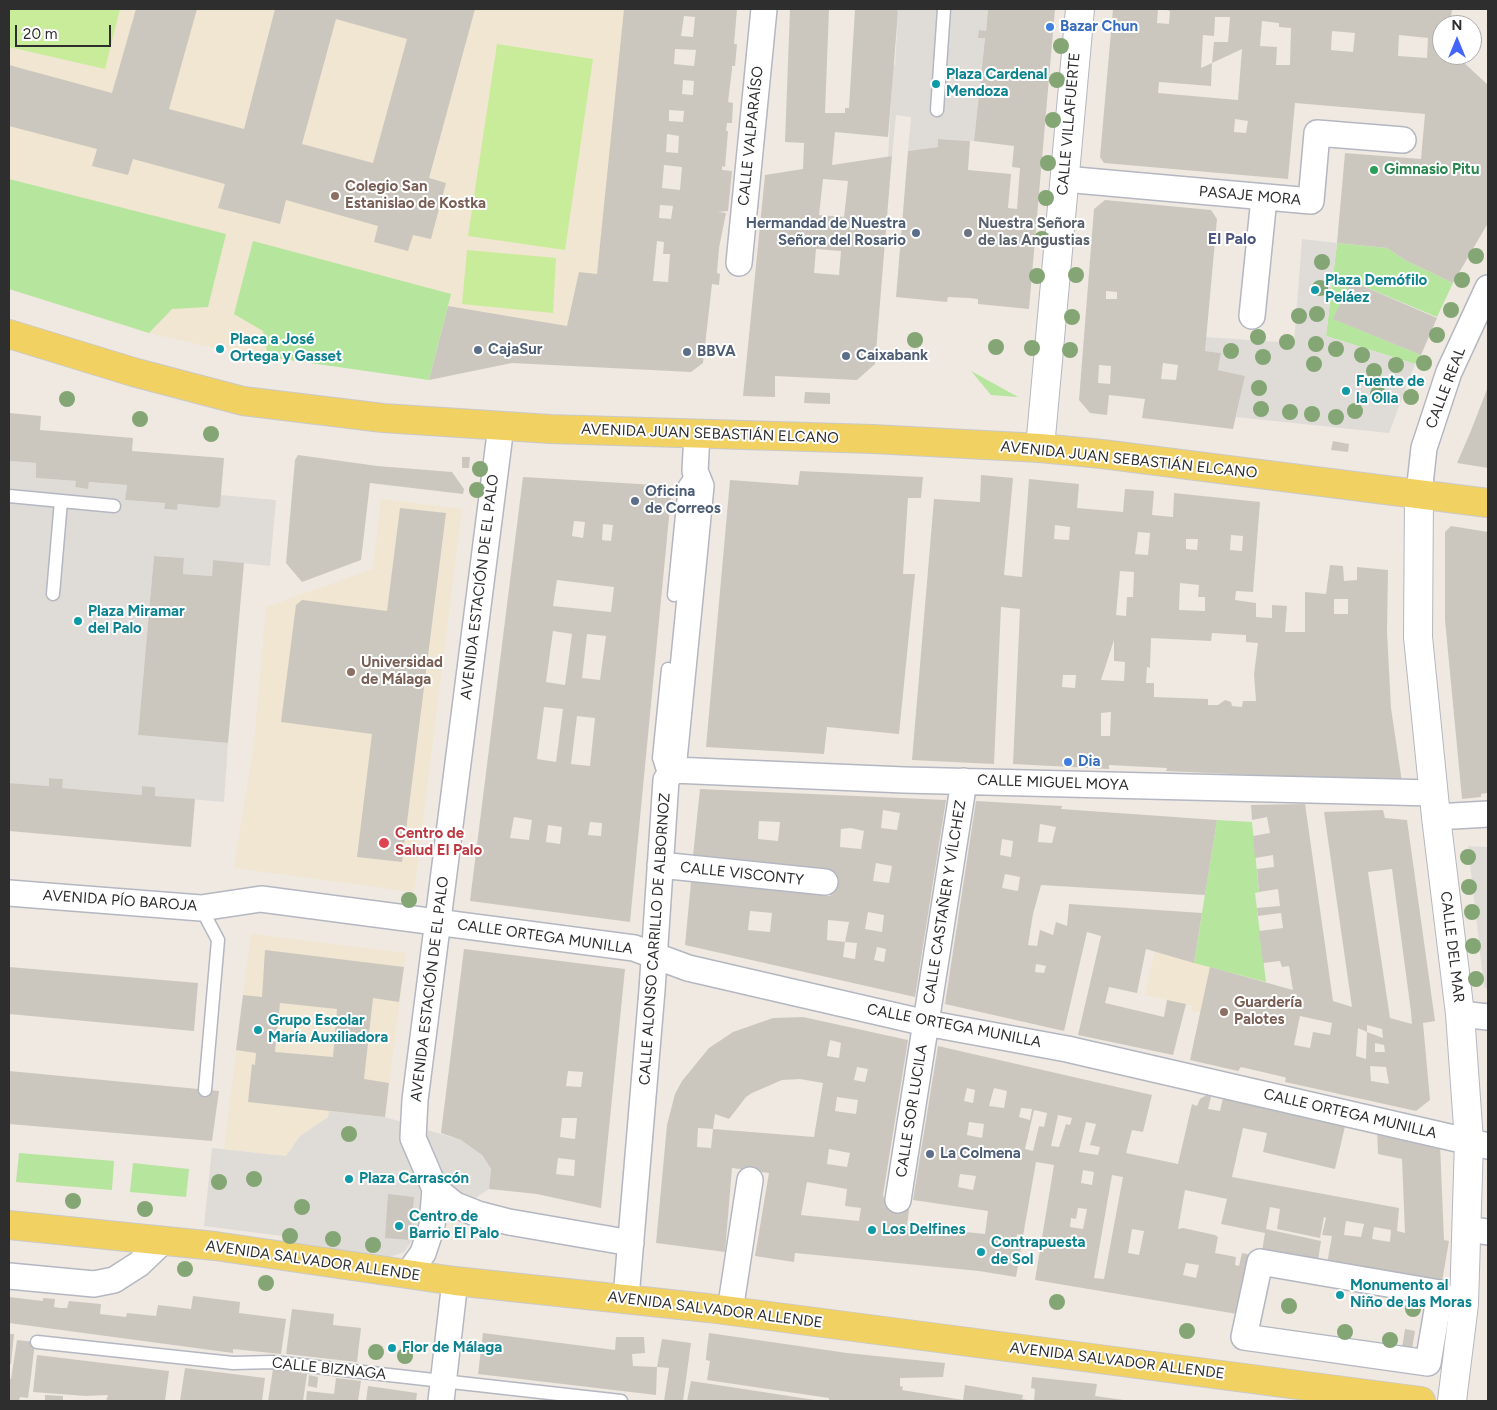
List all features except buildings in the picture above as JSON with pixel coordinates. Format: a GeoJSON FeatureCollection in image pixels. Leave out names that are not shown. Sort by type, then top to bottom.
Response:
{"type":"FeatureCollection","features":[{"type":"Feature","properties":{"kind":"main road","name":"AVENIDA JUAN SEBASTIÁN ELCANO"},"geometry":{"type":"LineString","coordinates":[[9,334],[133,372],[242,401],[416,422],[697,434],[873,439],[1040,448],[1112,455],[1488,503]]}},
{"type":"Feature","properties":{"kind":"main road","name":"AVENIDA SALVADOR ALLENDE"},"geometry":{"type":"LineString","coordinates":[[9,1225],[215,1246],[455,1281],[626,1298],[1421,1401]]}},
{"type":"Feature","properties":{"kind":"street","name":"CALLE VALPARAÍSO"},"geometry":{"type":"LineString","coordinates":[[739,263],[764,9]]}},
{"type":"Feature","properties":{"kind":"street","name":"CALLE VILLAFUERTE"},"geometry":{"type":"LineString","coordinates":[[1040,448],[1080,9]]}},
{"type":"Feature","properties":{"kind":"street","name":"PASAJE MORA"},"geometry":{"type":"LineString","coordinates":[[1064,179],[1311,201],[1317,133],[1403,140]]}},
{"type":"Feature","properties":{"kind":"street"},"geometry":{"type":"LineString","coordinates":[[1252,316],[1264,198]]}},
{"type":"Feature","properties":{"kind":"street","name":"CALLE REAL"},"geometry":{"type":"LineString","coordinates":[[1419,493],[1424,448],[1449,372],[1488,288]]}},
{"type":"Feature","properties":{"kind":"street","name":"AVENIDA ESTACIÓN DE EL PALO"},"geometry":{"type":"LineString","coordinates":[[408,1274],[423,1253],[432,1226],[435,1189],[413,1138],[415,1100],[501,426]]}},
{"type":"Feature","properties":{"kind":"street","name":"CALLE ALONSO CARRILLO DE ALBORNOZ"},"geometry":{"type":"LineString","coordinates":[[626,1298],[660,865],[701,486],[695,471],[697,434]]}},
{"type":"Feature","properties":{"kind":"street","name":"CALLE DEL MAR"},"geometry":{"type":"LineString","coordinates":[[1419,493],[1418,637],[1434,805],[1460,1014],[1479,1144],[1477,1230],[1464,1304],[1452,1401]]}},
{"type":"Feature","properties":{"kind":"street","name":"CALLE MIGUEL MOYA"},"geometry":{"type":"LineString","coordinates":[[670,775],[964,781],[1434,805],[1488,814]]}},
{"type":"Feature","properties":{"kind":"street","name":"CALLE CASTAÑER Y VÍLCHEZ"},"geometry":{"type":"LineString","coordinates":[[926,1022],[964,781]]}},
{"type":"Feature","properties":{"kind":"street","name":"CALLE VISCONTY"},"geometry":{"type":"LineString","coordinates":[[660,865],[825,882]]}},
{"type":"Feature","properties":{"kind":"street","name":"AVENIDA PÍO BAROJA"},"geometry":{"type":"LineString","coordinates":[[9,893],[201,908],[261,899],[439,921]]}},
{"type":"Feature","properties":{"kind":"street","name":"CALLE ORTEGA MUNILLA"},"geometry":{"type":"LineString","coordinates":[[439,921],[634,948],[688,968],[926,1022],[1067,1049],[1479,1144]]}},
{"type":"Feature","properties":{"kind":"street"},"geometry":{"type":"LineString","coordinates":[[1460,1014],[1488,1017]]}},
{"type":"Feature","properties":{"kind":"street","name":"CALLE SOR LUCILA"},"geometry":{"type":"LineString","coordinates":[[898,1200],[926,1022]]}},
{"type":"Feature","properties":{"kind":"street"},"geometry":{"type":"LineString","coordinates":[[730,1311],[750,1180]]}},
{"type":"Feature","properties":{"kind":"street"},"geometry":{"type":"LineString","coordinates":[[435,1189],[455,1205],[478,1214],[509,1222],[631,1243]]}},
{"type":"Feature","properties":{"kind":"street"},"geometry":{"type":"LineString","coordinates":[[9,1276],[94,1284],[114,1280],[139,1264],[163,1240]]}},
{"type":"Feature","properties":{"kind":"street"},"geometry":{"type":"LineString","coordinates":[[1260,1262],[1440,1293],[1428,1363],[1244,1337],[1260,1262]]}},
{"type":"Feature","properties":{"kind":"street"},"geometry":{"type":"LineString","coordinates":[[442,1392],[455,1281]]}},
{"type":"Feature","properties":{"kind":"lane"},"geometry":{"type":"LineString","coordinates":[[937,110],[944,9]]}},
{"type":"Feature","properties":{"kind":"lane"},"geometry":{"type":"LineString","coordinates":[[674,595],[685,485],[695,471]]}},
{"type":"Feature","properties":{"kind":"lane"},"geometry":{"type":"LineString","coordinates":[[9,496],[114,506]]}},
{"type":"Feature","properties":{"kind":"lane"},"geometry":{"type":"LineString","coordinates":[[53,594],[61,501]]}},
{"type":"Feature","properties":{"kind":"lane"},"geometry":{"type":"LineString","coordinates":[[668,669],[659,758],[670,775]]}},
{"type":"Feature","properties":{"kind":"lane"},"geometry":{"type":"LineString","coordinates":[[201,908],[218,940],[205,1090]]}},
{"type":"Feature","properties":{"kind":"lane","name":"CALLE BIZNAGA"},"geometry":{"type":"LineString","coordinates":[[37,1342],[234,1363],[273,1362],[442,1392],[621,1401]]}},
{"type":"Feature","properties":{"kind":"shaded area","name":"Colegio San Estanislao de Kostka"},"geometry":{"type":"Polygon","coordinates":[[[9,9],[679,9],[653,281],[579,272],[567,326],[448,306],[429,380],[214,348],[149,333],[9,289],[9,9]]]}},
{"type":"Feature","properties":{"kind":"shaded area","name":"Plaza Cardenal Mendoza"},"geometry":{"type":"Polygon","coordinates":[[[896,9],[988,9],[974,141],[939,139],[938,147],[908,151],[911,117],[896,115],[892,156],[888,157],[898,13],[896,9]]]}},
{"type":"Feature","properties":{"kind":"shaded area","name":"Plaza Demófilo Peláez"},"geometry":{"type":"Polygon","coordinates":[[[1302,239],[1337,243],[1326,336],[1415,364],[1389,433],[1236,417],[1245,376],[1218,370],[1221,353],[1205,351],[1206,337],[1294,343],[1302,239]]]}},
{"type":"Feature","properties":{"kind":"shaded area","name":"Plaza Miramar del Palo"},"geometry":{"type":"Polygon","coordinates":[[[9,461],[36,463],[36,478],[76,481],[75,487],[88,488],[89,482],[127,485],[125,500],[165,503],[164,509],[177,510],[178,504],[218,508],[221,495],[276,500],[270,566],[213,560],[212,576],[183,574],[184,558],[154,556],[138,735],[228,743],[224,802],[155,796],[155,787],[142,786],[142,795],[62,788],[62,779],[50,778],[49,786],[9,783],[9,461]]]}},
{"type":"Feature","properties":{"kind":"shaded area","name":"Universidad de Málaga"},"geometry":{"type":"Polygon","coordinates":[[[381,499],[462,509],[414,892],[234,868],[254,742],[266,607],[373,569],[381,499]]]}},
{"type":"Feature","properties":{"kind":"shaded area"},"geometry":{"type":"Polygon","coordinates":[[[1468,846],[1488,847],[1488,989],[1484,987],[1468,846]]]}},
{"type":"Feature","properties":{"kind":"shaded area"},"geometry":{"type":"Polygon","coordinates":[[[251,934],[406,953],[385,1117],[329,1112],[328,1117],[300,1136],[286,1156],[224,1149],[251,934]]]}},
{"type":"Feature","properties":{"kind":"shaded area","name":"Guardería Palotes"},"geometry":{"type":"Polygon","coordinates":[[[1155,951],[1258,980],[1238,1071],[1190,1060],[1200,1012],[1192,1011],[1192,1006],[1190,1005],[1145,995],[1155,951]]]}},
{"type":"Feature","properties":{"kind":"shaded area","name":"Plaza Carrascón"},"geometry":{"type":"Polygon","coordinates":[[[329,1111],[385,1117],[461,1140],[480,1153],[491,1169],[489,1189],[412,1241],[404,1252],[390,1257],[282,1245],[282,1236],[204,1226],[212,1148],[286,1156],[300,1136],[328,1117],[329,1111]]]}},
{"type":"Feature","properties":{"kind":"green space"},"geometry":{"type":"Polygon","coordinates":[[[9,9],[120,9],[105,69],[9,47],[9,9]]]}},
{"type":"Feature","properties":{"kind":"green space"},"geometry":{"type":"Polygon","coordinates":[[[497,44],[593,59],[565,250],[468,236],[497,44]]]}},
{"type":"Feature","properties":{"kind":"green space"},"geometry":{"type":"Polygon","coordinates":[[[9,179],[226,234],[208,307],[172,309],[149,333],[9,289],[9,179]]]}},
{"type":"Feature","properties":{"kind":"green space"},"geometry":{"type":"Polygon","coordinates":[[[253,241],[451,294],[429,380],[268,357],[263,331],[234,314],[253,241]]]}},
{"type":"Feature","properties":{"kind":"green space"},"geometry":{"type":"Polygon","coordinates":[[[1337,243],[1387,248],[1405,260],[1453,283],[1437,317],[1351,281],[1334,319],[1421,355],[1415,364],[1326,336],[1337,243]]]}},
{"type":"Feature","properties":{"kind":"green space"},"geometry":{"type":"Polygon","coordinates":[[[467,250],[556,258],[553,313],[462,304],[467,250]]]}},
{"type":"Feature","properties":{"kind":"green space"},"geometry":{"type":"Polygon","coordinates":[[[971,371],[1018,397],[991,395],[971,371]]]}},
{"type":"Feature","properties":{"kind":"green space"},"geometry":{"type":"Polygon","coordinates":[[[1217,820],[1252,822],[1259,892],[1255,893],[1266,982],[1194,963],[1217,820]]]}},
{"type":"Feature","properties":{"kind":"green space"},"geometry":{"type":"Polygon","coordinates":[[[19,1153],[114,1161],[112,1190],[16,1182],[19,1153]]]}},
{"type":"Feature","properties":{"kind":"green space"},"geometry":{"type":"Polygon","coordinates":[[[133,1163],[189,1169],[186,1197],[130,1192],[133,1163]]]}},
{"type":"Feature","properties":{"kind":"place","name":"Bazar Chun"},"geometry":{"type":"Point","coordinates":[1050,27]}},
{"type":"Feature","properties":{"kind":"place","name":"Plaza Cardenal Mendoza"},"geometry":{"type":"Point","coordinates":[936,84]}},
{"type":"Feature","properties":{"kind":"place","name":"Gimnasio Pitu"},"geometry":{"type":"Point","coordinates":[1374,170]}},
{"type":"Feature","properties":{"kind":"place","name":"Colegio San Estanislao de Kostka"},"geometry":{"type":"Point","coordinates":[335,196]}},
{"type":"Feature","properties":{"kind":"place","name":"Hermandad de Nuestra Señora del Rosario"},"geometry":{"type":"Point","coordinates":[916,233]}},
{"type":"Feature","properties":{"kind":"place","name":"Nuestra Señora de las Angustias"},"geometry":{"type":"Point","coordinates":[968,233]}},
{"type":"Feature","properties":{"kind":"place","name":"Plaza Demófilo Peláez"},"geometry":{"type":"Point","coordinates":[1315,290]}},
{"type":"Feature","properties":{"kind":"place","name":"Placa a José Ortega y Gasset"},"geometry":{"type":"Point","coordinates":[220,349]}},
{"type":"Feature","properties":{"kind":"place","name":"CajaSur"},"geometry":{"type":"Point","coordinates":[478,350]}},
{"type":"Feature","properties":{"kind":"place","name":"BBVA"},"geometry":{"type":"Point","coordinates":[687,352]}},
{"type":"Feature","properties":{"kind":"place","name":"Caixabank"},"geometry":{"type":"Point","coordinates":[846,356]}},
{"type":"Feature","properties":{"kind":"place","name":"Fuente de la Olla"},"geometry":{"type":"Point","coordinates":[1346,391]}},
{"type":"Feature","properties":{"kind":"place","name":"Oficina de Correos"},"geometry":{"type":"Point","coordinates":[635,501]}},
{"type":"Feature","properties":{"kind":"place","name":"Plaza Miramar del Palo"},"geometry":{"type":"Point","coordinates":[78,621]}},
{"type":"Feature","properties":{"kind":"place","name":"Universidad de Málaga"},"geometry":{"type":"Point","coordinates":[351,672]}},
{"type":"Feature","properties":{"kind":"place","name":"Dia"},"geometry":{"type":"Point","coordinates":[1068,762]}},
{"type":"Feature","properties":{"kind":"place","name":"Centro de Salud El Palo"},"geometry":{"type":"Point","coordinates":[384,843]}},
{"type":"Feature","properties":{"kind":"place","name":"Guardería Palotes"},"geometry":{"type":"Point","coordinates":[1224,1012]}},
{"type":"Feature","properties":{"kind":"place","name":"Grupo Escolar María Auxiliadora"},"geometry":{"type":"Point","coordinates":[258,1030]}},
{"type":"Feature","properties":{"kind":"place","name":"La Colmena"},"geometry":{"type":"Point","coordinates":[930,1154]}},
{"type":"Feature","properties":{"kind":"place","name":"Plaza Carrascón"},"geometry":{"type":"Point","coordinates":[349,1179]}},
{"type":"Feature","properties":{"kind":"place","name":"Centro de Barrio El Palo"},"geometry":{"type":"Point","coordinates":[399,1226]}},
{"type":"Feature","properties":{"kind":"place","name":"Los Delfines"},"geometry":{"type":"Point","coordinates":[872,1230]}},
{"type":"Feature","properties":{"kind":"place","name":"Contrapuesta de Sol"},"geometry":{"type":"Point","coordinates":[981,1252]}},
{"type":"Feature","properties":{"kind":"place","name":"Monumento al Niño de las Moras"},"geometry":{"type":"Point","coordinates":[1340,1295]}},
{"type":"Feature","properties":{"kind":"place","name":"Flor de Málaga"},"geometry":{"type":"Point","coordinates":[392,1348]}},
{"type":"Feature","properties":{"kind":"district","name":"El Palo"},"geometry":{"type":"Point","coordinates":[1232,239]}}]}
